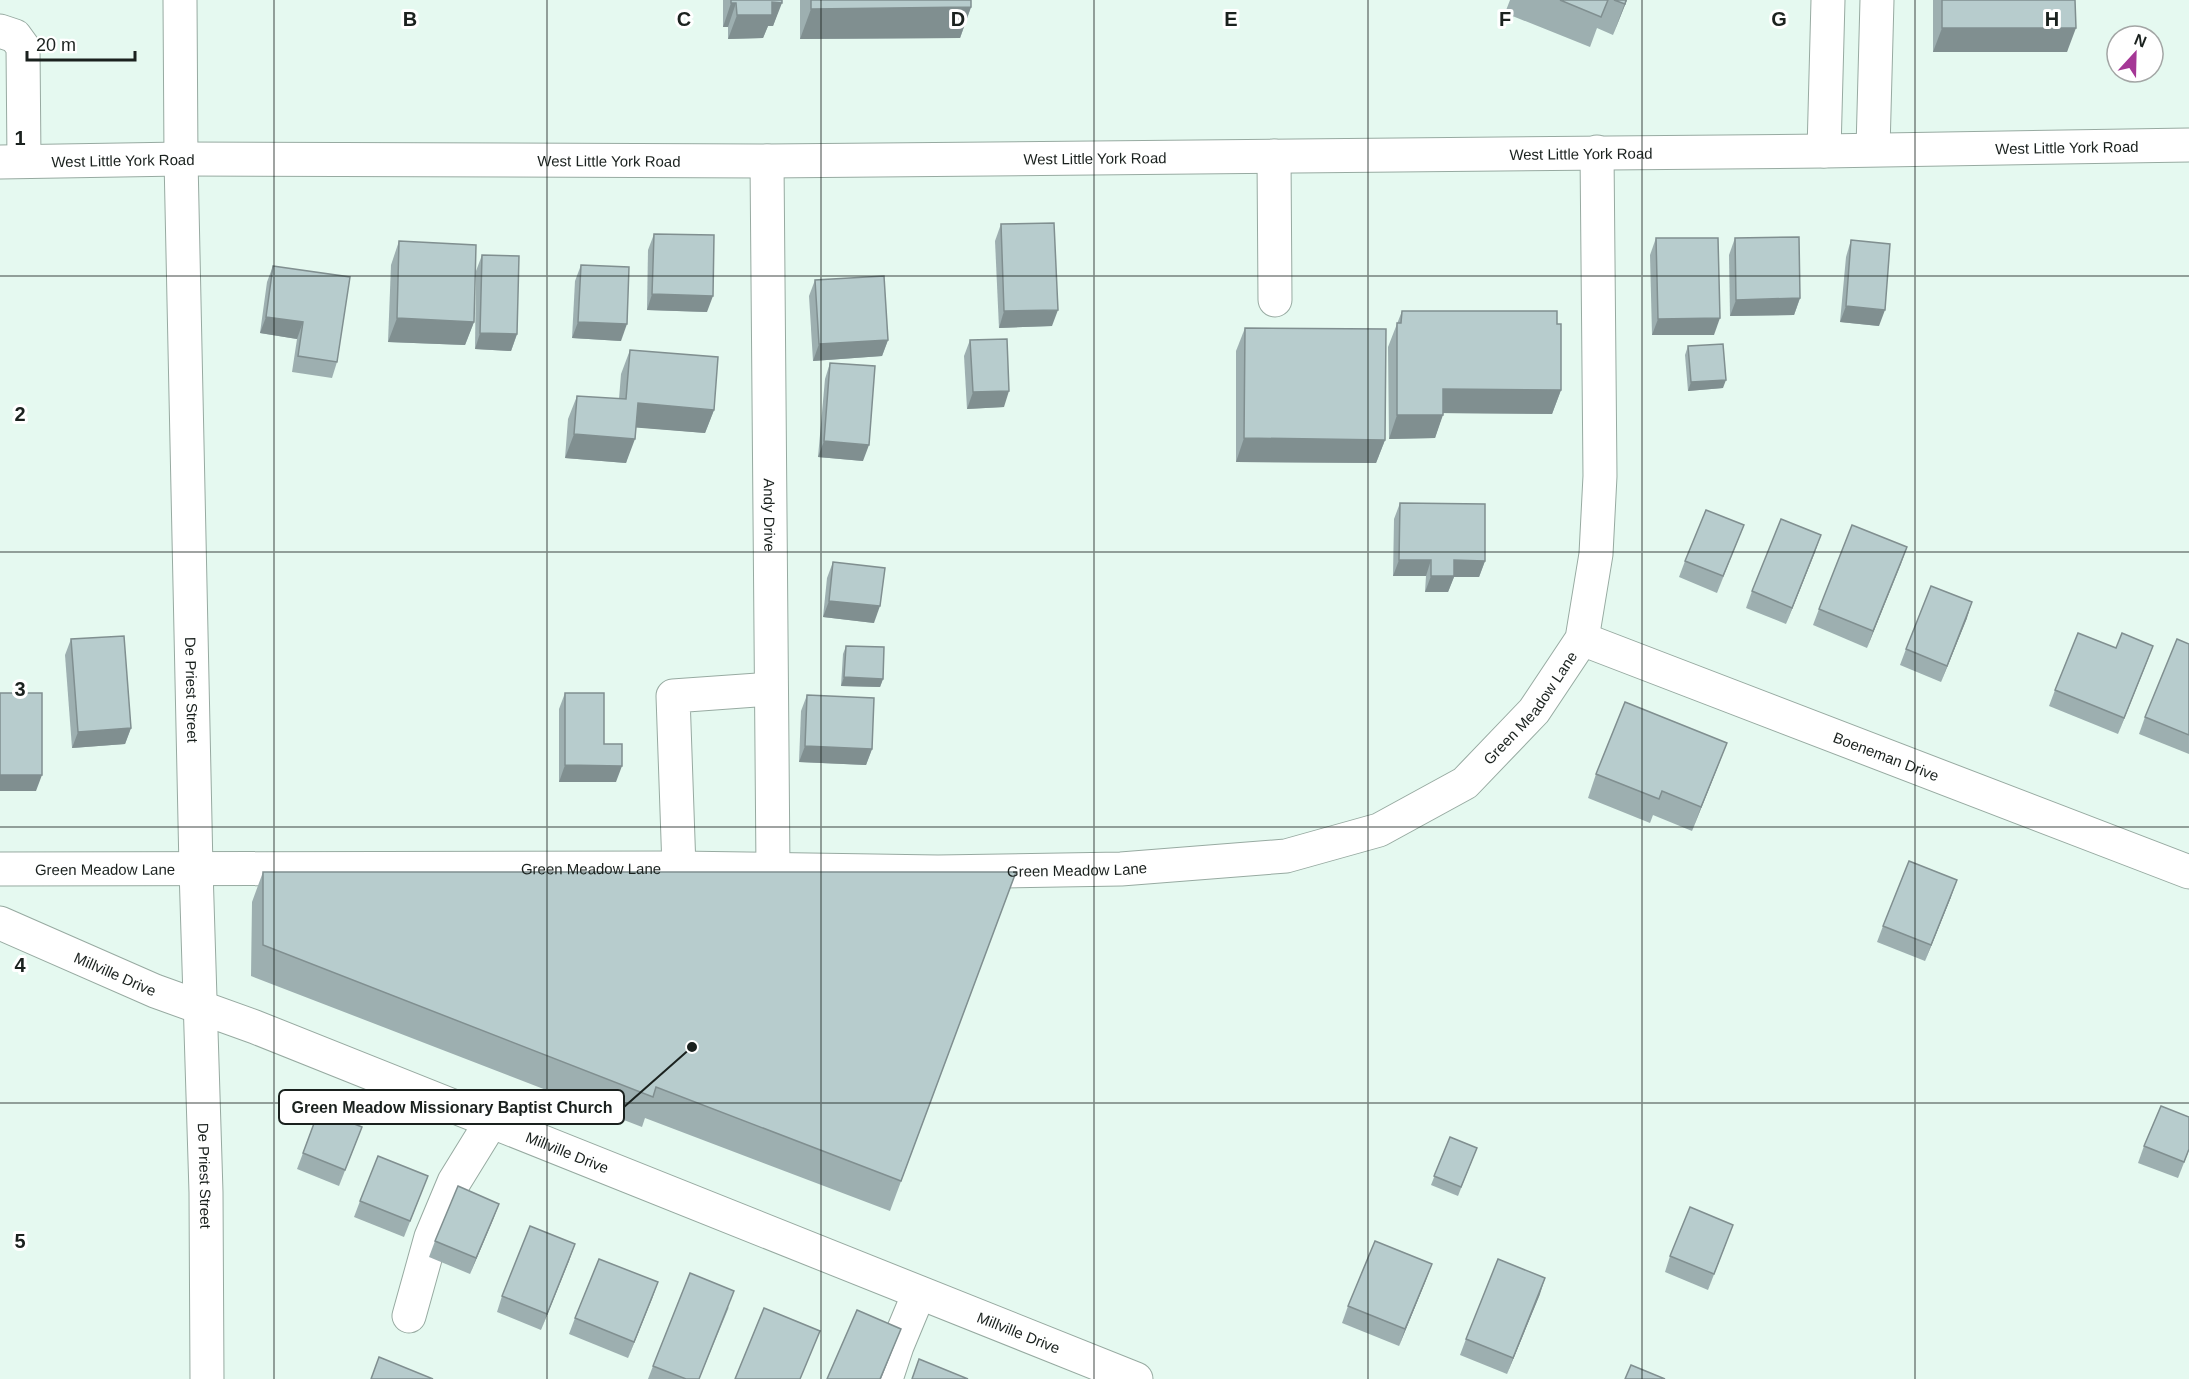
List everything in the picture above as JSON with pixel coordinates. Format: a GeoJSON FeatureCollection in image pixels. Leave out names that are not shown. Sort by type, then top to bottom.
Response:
{"type":"FeatureCollection","features":[{"type":"Feature","properties":{"kind":"street","name":"De Priest Street"},"geometry":{"type":"LineString","coordinates":[[180,0],[181,159],[201,1008],[207,1379]]}},
{"type":"Feature","properties":{"kind":"street"},"geometry":{"type":"LineString","coordinates":[[1824,151],[1828,0]]}},
{"type":"Feature","properties":{"kind":"street"},"geometry":{"type":"LineString","coordinates":[[1873,149],[1877,0]]}},
{"type":"Feature","properties":{"kind":"street"},"geometry":{"type":"LineString","coordinates":[[0,31],[15,36],[23,47],[12,161]]}},
{"type":"Feature","properties":{"kind":"street","name":"West Little York Road"},"geometry":{"type":"LineString","coordinates":[[12,161],[181,159],[767,161],[1824,151],[2189,145]]}},
{"type":"Feature","properties":{"kind":"street","name":"Green Meadow Lane"},"geometry":{"type":"LineString","coordinates":[[0,869],[679,868],[939,872],[1121,869],[1286,856],[1379,830],[1465,783],[1534,711],[1582,639],[1596,554],[1600,476],[1597,152]]}},
{"type":"Feature","properties":{"kind":"street"},"geometry":{"type":"LineString","coordinates":[[1274,156],[1275,300]]}},
{"type":"Feature","properties":{"kind":"street","name":"Andy Drive"},"geometry":{"type":"LineString","coordinates":[[767,161],[773,869]]}},
{"type":"Feature","properties":{"kind":"street","name":"Boeneman Drive"},"geometry":{"type":"LineString","coordinates":[[1582,639],[2189,872]]}},
{"type":"Feature","properties":{"kind":"street"},"geometry":{"type":"LineString","coordinates":[[679,868],[673,696],[771,689]]}},
{"type":"Feature","properties":{"kind":"street","name":"Millville Drive"},"geometry":{"type":"LineString","coordinates":[[0,923],[156,991],[1136,1379]]}},
{"type":"Feature","properties":{"kind":"street"},"geometry":{"type":"LineString","coordinates":[[409,1316],[431,1237],[454,1182],[491,1122]]}},
{"type":"Feature","properties":{"kind":"street"},"geometry":{"type":"LineString","coordinates":[[886,1379],[919,1293]]}},
{"type":"Feature","properties":{"kind":"building"},"geometry":{"type":"Polygon","coordinates":[[[731,0],[782,0],[782,3],[772,2],[772,15],[737,15],[736,3],[731,3],[731,0]]]}},
{"type":"Feature","properties":{"kind":"building"},"geometry":{"type":"Polygon","coordinates":[[[811,0],[971,0],[971,7],[811,9],[811,0]]]}},
{"type":"Feature","properties":{"kind":"building"},"geometry":{"type":"Polygon","coordinates":[[[1560,0],[1608,0],[1601,17],[1560,0]]]}},
{"type":"Feature","properties":{"kind":"building"},"geometry":{"type":"Polygon","coordinates":[[[1614,0],[1626,0],[1625,4],[1614,0]]]}},
{"type":"Feature","properties":{"kind":"building"},"geometry":{"type":"Polygon","coordinates":[[[1942,0],[2075,0],[2076,28],[1942,28],[1942,0]]]}},
{"type":"Feature","properties":{"kind":"building"},"geometry":{"type":"Polygon","coordinates":[[[1054,223],[1058,310],[1004,311],[1001,224],[1054,223]]]}},
{"type":"Feature","properties":{"kind":"building"},"geometry":{"type":"Polygon","coordinates":[[[654,234],[714,235],[713,296],[652,294],[654,234]]]}},
{"type":"Feature","properties":{"kind":"building"},"geometry":{"type":"Polygon","coordinates":[[[1799,237],[1800,298],[1736,300],[1735,238],[1799,237]]]}},
{"type":"Feature","properties":{"kind":"building"},"geometry":{"type":"Polygon","coordinates":[[[1656,238],[1718,238],[1720,318],[1658,319],[1656,238]]]}},
{"type":"Feature","properties":{"kind":"building"},"geometry":{"type":"Polygon","coordinates":[[[1851,240],[1890,244],[1885,310],[1846,306],[1851,240]]]}},
{"type":"Feature","properties":{"kind":"building"},"geometry":{"type":"Polygon","coordinates":[[[399,241],[476,245],[474,322],[397,318],[399,241]]]}},
{"type":"Feature","properties":{"kind":"building"},"geometry":{"type":"Polygon","coordinates":[[[482,255],[519,256],[517,334],[480,333],[482,255]]]}},
{"type":"Feature","properties":{"kind":"building"},"geometry":{"type":"Polygon","coordinates":[[[581,265],[629,267],[627,324],[578,322],[581,265]]]}},
{"type":"Feature","properties":{"kind":"building"},"geometry":{"type":"Polygon","coordinates":[[[273,266],[350,277],[337,362],[298,356],[303,322],[266,317],[273,266]]]}},
{"type":"Feature","properties":{"kind":"building"},"geometry":{"type":"Polygon","coordinates":[[[884,276],[888,340],[819,344],[815,280],[884,276]]]}},
{"type":"Feature","properties":{"kind":"building"},"geometry":{"type":"Polygon","coordinates":[[[1402,311],[1557,311],[1557,324],[1561,324],[1561,390],[1443,389],[1443,415],[1397,415],[1397,323],[1401,323],[1402,311]]]}},
{"type":"Feature","properties":{"kind":"building"},"geometry":{"type":"Polygon","coordinates":[[[1245,328],[1386,329],[1385,440],[1244,438],[1245,328]]]}},
{"type":"Feature","properties":{"kind":"building"},"geometry":{"type":"Polygon","coordinates":[[[1007,339],[1009,391],[973,392],[970,340],[1007,339]]]}},
{"type":"Feature","properties":{"kind":"building"},"geometry":{"type":"Polygon","coordinates":[[[1723,344],[1726,380],[1691,382],[1688,346],[1723,344]]]}},
{"type":"Feature","properties":{"kind":"building"},"geometry":{"type":"Polygon","coordinates":[[[630,350],[718,357],[714,410],[638,403],[635,439],[574,434],[577,396],[626,399],[630,350]]]}},
{"type":"Feature","properties":{"kind":"building"},"geometry":{"type":"Polygon","coordinates":[[[830,363],[875,366],[869,445],[824,441],[830,363]]]}},
{"type":"Feature","properties":{"kind":"building"},"geometry":{"type":"Polygon","coordinates":[[[1400,503],[1485,504],[1485,561],[1454,560],[1454,576],[1431,576],[1431,560],[1399,560],[1400,503]]]}},
{"type":"Feature","properties":{"kind":"building"},"geometry":{"type":"Polygon","coordinates":[[[1706,510],[1744,525],[1723,576],[1685,561],[1706,510]]]}},
{"type":"Feature","properties":{"kind":"building"},"geometry":{"type":"Polygon","coordinates":[[[1781,519],[1821,535],[1792,608],[1752,591],[1781,519]]]}},
{"type":"Feature","properties":{"kind":"building"},"geometry":{"type":"Polygon","coordinates":[[[1852,525],[1907,547],[1873,631],[1819,609],[1852,525]]]}},
{"type":"Feature","properties":{"kind":"building"},"geometry":{"type":"Polygon","coordinates":[[[833,562],[885,568],[880,606],[829,601],[833,562]]]}},
{"type":"Feature","properties":{"kind":"building"},"geometry":{"type":"Polygon","coordinates":[[[1931,586],[1972,602],[1947,666],[1906,649],[1931,586]]]}},
{"type":"Feature","properties":{"kind":"building"},"geometry":{"type":"Polygon","coordinates":[[[2078,633],[2116,648],[2122,633],[2153,646],[2124,718],[2055,690],[2078,633]]]}},
{"type":"Feature","properties":{"kind":"building"},"geometry":{"type":"Polygon","coordinates":[[[124,636],[131,728],[78,732],[71,639],[124,636]]]}},
{"type":"Feature","properties":{"kind":"building"},"geometry":{"type":"Polygon","coordinates":[[[2177,639],[2189,644],[2189,735],[2145,717],[2177,639]]]}},
{"type":"Feature","properties":{"kind":"building"},"geometry":{"type":"Polygon","coordinates":[[[846,646],[884,647],[883,679],[844,677],[846,646]]]}},
{"type":"Feature","properties":{"kind":"building"},"geometry":{"type":"Polygon","coordinates":[[[0,693],[42,693],[42,775],[0,775],[0,693]]]}},
{"type":"Feature","properties":{"kind":"building"},"geometry":{"type":"Polygon","coordinates":[[[565,693],[604,693],[604,744],[622,744],[622,766],[565,765],[565,693]]]}},
{"type":"Feature","properties":{"kind":"building"},"geometry":{"type":"Polygon","coordinates":[[[807,695],[874,698],[872,749],[805,746],[807,695]]]}},
{"type":"Feature","properties":{"kind":"building"},"geometry":{"type":"Polygon","coordinates":[[[1625,702],[1727,743],[1701,807],[1662,791],[1659,799],[1596,774],[1625,702]]]}},
{"type":"Feature","properties":{"kind":"building"},"geometry":{"type":"Polygon","coordinates":[[[1909,861],[1957,880],[1931,945],[1883,926],[1909,861]]]}},
{"type":"Feature","properties":{"kind":"building"},"geometry":{"type":"Polygon","coordinates":[[[263,872],[1016,872],[901,1181],[656,1087],[653,1097],[263,945],[263,872]]]}},
{"type":"Feature","properties":{"kind":"building"},"geometry":{"type":"Polygon","coordinates":[[[2161,1106],[2189,1117],[2189,1149],[2184,1162],[2144,1146],[2161,1106]]]}},
{"type":"Feature","properties":{"kind":"building"},"geometry":{"type":"Polygon","coordinates":[[[319,1110],[362,1127],[345,1170],[303,1153],[319,1110]]]}},
{"type":"Feature","properties":{"kind":"building"},"geometry":{"type":"Polygon","coordinates":[[[1450,1137],[1477,1148],[1461,1187],[1434,1176],[1450,1137]]]}},
{"type":"Feature","properties":{"kind":"building"},"geometry":{"type":"Polygon","coordinates":[[[378,1156],[428,1176],[410,1221],[360,1201],[378,1156]]]}},
{"type":"Feature","properties":{"kind":"building"},"geometry":{"type":"Polygon","coordinates":[[[458,1186],[499,1204],[476,1258],[435,1241],[458,1186]]]}},
{"type":"Feature","properties":{"kind":"building"},"geometry":{"type":"Polygon","coordinates":[[[1690,1207],[1733,1225],[1714,1274],[1670,1256],[1690,1207]]]}},
{"type":"Feature","properties":{"kind":"building"},"geometry":{"type":"Polygon","coordinates":[[[530,1226],[575,1244],[547,1314],[502,1296],[530,1226]]]}},
{"type":"Feature","properties":{"kind":"building"},"geometry":{"type":"Polygon","coordinates":[[[1375,1241],[1432,1264],[1405,1329],[1348,1306],[1375,1241]]]}},
{"type":"Feature","properties":{"kind":"building"},"geometry":{"type":"Polygon","coordinates":[[[599,1259],[658,1282],[634,1342],[575,1318],[599,1259]]]}},
{"type":"Feature","properties":{"kind":"building"},"geometry":{"type":"Polygon","coordinates":[[[1498,1259],[1545,1278],[1513,1358],[1466,1339],[1498,1259]]]}},
{"type":"Feature","properties":{"kind":"building"},"geometry":{"type":"Polygon","coordinates":[[[690,1273],[734,1291],[699,1379],[686,1379],[653,1366],[690,1273]]]}},
{"type":"Feature","properties":{"kind":"building"},"geometry":{"type":"Polygon","coordinates":[[[764,1308],[820,1331],[800,1379],[735,1379],[764,1308]]]}},
{"type":"Feature","properties":{"kind":"building"},"geometry":{"type":"Polygon","coordinates":[[[857,1310],[901,1329],[880,1379],[827,1379],[857,1310]]]}},
{"type":"Feature","properties":{"kind":"building"},"geometry":{"type":"Polygon","coordinates":[[[379,1357],[433,1379],[371,1379],[379,1357]]]}},
{"type":"Feature","properties":{"kind":"building"},"geometry":{"type":"Polygon","coordinates":[[[919,1359],[968,1379],[912,1379],[919,1359]]]}},
{"type":"Feature","properties":{"kind":"building"},"geometry":{"type":"Polygon","coordinates":[[[1631,1365],[1665,1379],[1625,1379],[1631,1365]]]}},
{"type":"Feature","properties":{"kind":"place","name":"Green Meadow Missionary Baptist Church"},"geometry":{"type":"Point","coordinates":[692,1047]}}]}
